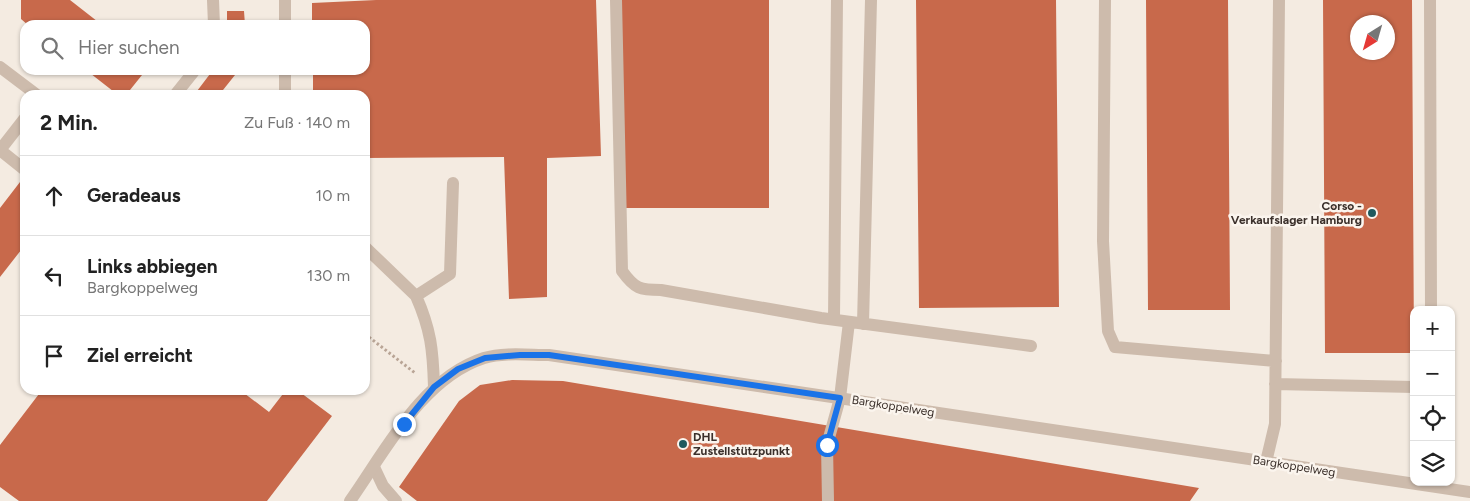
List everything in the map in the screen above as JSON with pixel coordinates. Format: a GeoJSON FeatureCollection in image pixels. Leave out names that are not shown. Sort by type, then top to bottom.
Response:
{"type":"FeatureCollection","features":[{"type":"Feature","properties":{"kind":"street"},"geometry":{"type":"LineString","coordinates":[[213,0],[214,20]]}},
{"type":"Feature","properties":{"kind":"street"},"geometry":{"type":"LineString","coordinates":[[285,0],[285,20]]}},
{"type":"Feature","properties":{"kind":"street"},"geometry":{"type":"LineString","coordinates":[[616,0],[622,271],[632,285],[645,290],[661,290],[849,322],[1032,346]]}},
{"type":"Feature","properties":{"kind":"street"},"geometry":{"type":"LineString","coordinates":[[834,319],[837,0]]}},
{"type":"Feature","properties":{"kind":"street"},"geometry":{"type":"LineString","coordinates":[[863,324],[871,0]]}},
{"type":"Feature","properties":{"kind":"street"},"geometry":{"type":"LineString","coordinates":[[1105,0],[1103,241],[1108,331],[1115,347],[1276,361]]}},
{"type":"Feature","properties":{"kind":"street"},"geometry":{"type":"LineString","coordinates":[[1266,462],[1275,424],[1279,0]]}},
{"type":"Feature","properties":{"kind":"street"},"geometry":{"type":"LineString","coordinates":[[1430,0],[1431,306]]}},
{"type":"Feature","properties":{"kind":"street"},"geometry":{"type":"LineString","coordinates":[[0,67],[30,90]]}},
{"type":"Feature","properties":{"kind":"street"},"geometry":{"type":"LineString","coordinates":[[179,90],[191,75]]}},
{"type":"Feature","properties":{"kind":"street"},"geometry":{"type":"LineString","coordinates":[[285,75],[285,90]]}},
{"type":"Feature","properties":{"kind":"street"},"geometry":{"type":"LineString","coordinates":[[20,124],[0,150],[20,166]]}},
{"type":"Feature","properties":{"kind":"street"},"geometry":{"type":"LineString","coordinates":[[416,296],[450,274],[453,183]]}},
{"type":"Feature","properties":{"kind":"street"},"geometry":{"type":"LineString","coordinates":[[370,252],[416,296],[424,313],[433,348],[434,387]]}},
{"type":"Feature","properties":{"kind":"street"},"geometry":{"type":"LineString","coordinates":[[828,501],[827,445],[840,398],[849,322]]}},
{"type":"Feature","properties":{"kind":"street","name":"Bargkoppelweg"},"geometry":{"type":"LineString","coordinates":[[350,501],[434,387],[458,369],[485,358],[549,355],[1266,462],[1441,495],[1470,492]]}},
{"type":"Feature","properties":{"kind":"street"},"geometry":{"type":"LineString","coordinates":[[1275,384],[1410,387]]}},
{"type":"Feature","properties":{"kind":"street"},"geometry":{"type":"LineString","coordinates":[[374,466],[383,486],[396,501]]}},
{"type":"Feature","properties":{"kind":"path"},"geometry":{"type":"LineString","coordinates":[[370,338],[434,387]]}},
{"type":"Feature","properties":{"kind":"building"},"geometry":{"type":"Polygon","coordinates":[[[21,0],[70,0],[96,20],[22,20],[21,0]]]}},
{"type":"Feature","properties":{"kind":"building"},"geometry":{"type":"Polygon","coordinates":[[[376,0],[596,0],[601,156],[547,158],[547,297],[509,299],[504,157],[370,158],[370,90],[313,90],[313,75],[370,75],[370,20],[312,20],[312,3],[376,0]]]}},
{"type":"Feature","properties":{"kind":"building"},"geometry":{"type":"Polygon","coordinates":[[[622,0],[769,0],[769,208],[622,208],[622,0]]]}},
{"type":"Feature","properties":{"kind":"building"},"geometry":{"type":"Polygon","coordinates":[[[916,0],[1056,0],[1059,307],[919,308],[916,0]]]}},
{"type":"Feature","properties":{"kind":"building"},"geometry":{"type":"Polygon","coordinates":[[[1146,0],[1228,0],[1230,310],[1148,310],[1146,0]]]}},
{"type":"Feature","properties":{"kind":"building"},"geometry":{"type":"Polygon","coordinates":[[[1323,0],[1412,0],[1414,306],[1410,306],[1410,353],[1325,353],[1323,0]]]}},
{"type":"Feature","properties":{"kind":"building"},"geometry":{"type":"Polygon","coordinates":[[[227,11],[244,11],[245,20],[227,20],[227,11]]]}},
{"type":"Feature","properties":{"kind":"building"},"geometry":{"type":"Polygon","coordinates":[[[92,75],[142,75],[130,90],[112,90],[92,75]]]}},
{"type":"Feature","properties":{"kind":"building"},"geometry":{"type":"Polygon","coordinates":[[[209,75],[235,75],[223,90],[198,90],[209,75]]]}},
{"type":"Feature","properties":{"kind":"building"},"geometry":{"type":"Polygon","coordinates":[[[20,182],[20,251],[0,277],[0,208],[20,182]]]}},
{"type":"Feature","properties":{"kind":"building","name":"DHL Zustellstützpunkt"},"geometry":{"type":"Polygon","coordinates":[[[512,380],[563,381],[1199,488],[1190,501],[417,501],[399,487],[459,401],[480,385],[512,380]]]}},
{"type":"Feature","properties":{"kind":"building"},"geometry":{"type":"Polygon","coordinates":[[[38,395],[247,395],[269,412],[282,395],[304,395],[332,416],[267,501],[19,501],[0,487],[0,445],[38,395]]]}},
{"type":"Feature","properties":{"kind":"place","name":"Corso - Verkaufslager Hamburg"},"geometry":{"type":"Point","coordinates":[1372,213]}},
{"type":"Feature","properties":{"kind":"place","name":"DHL Zustellstützpunkt"},"geometry":{"type":"Point","coordinates":[683,444]}},
{"type":"Feature","properties":{"kind":"route"},"geometry":{"type":"LineString","coordinates":[[404,424],[434,387],[458,369],[485,358],[549,355],[840,398],[827,445]]}}]}
